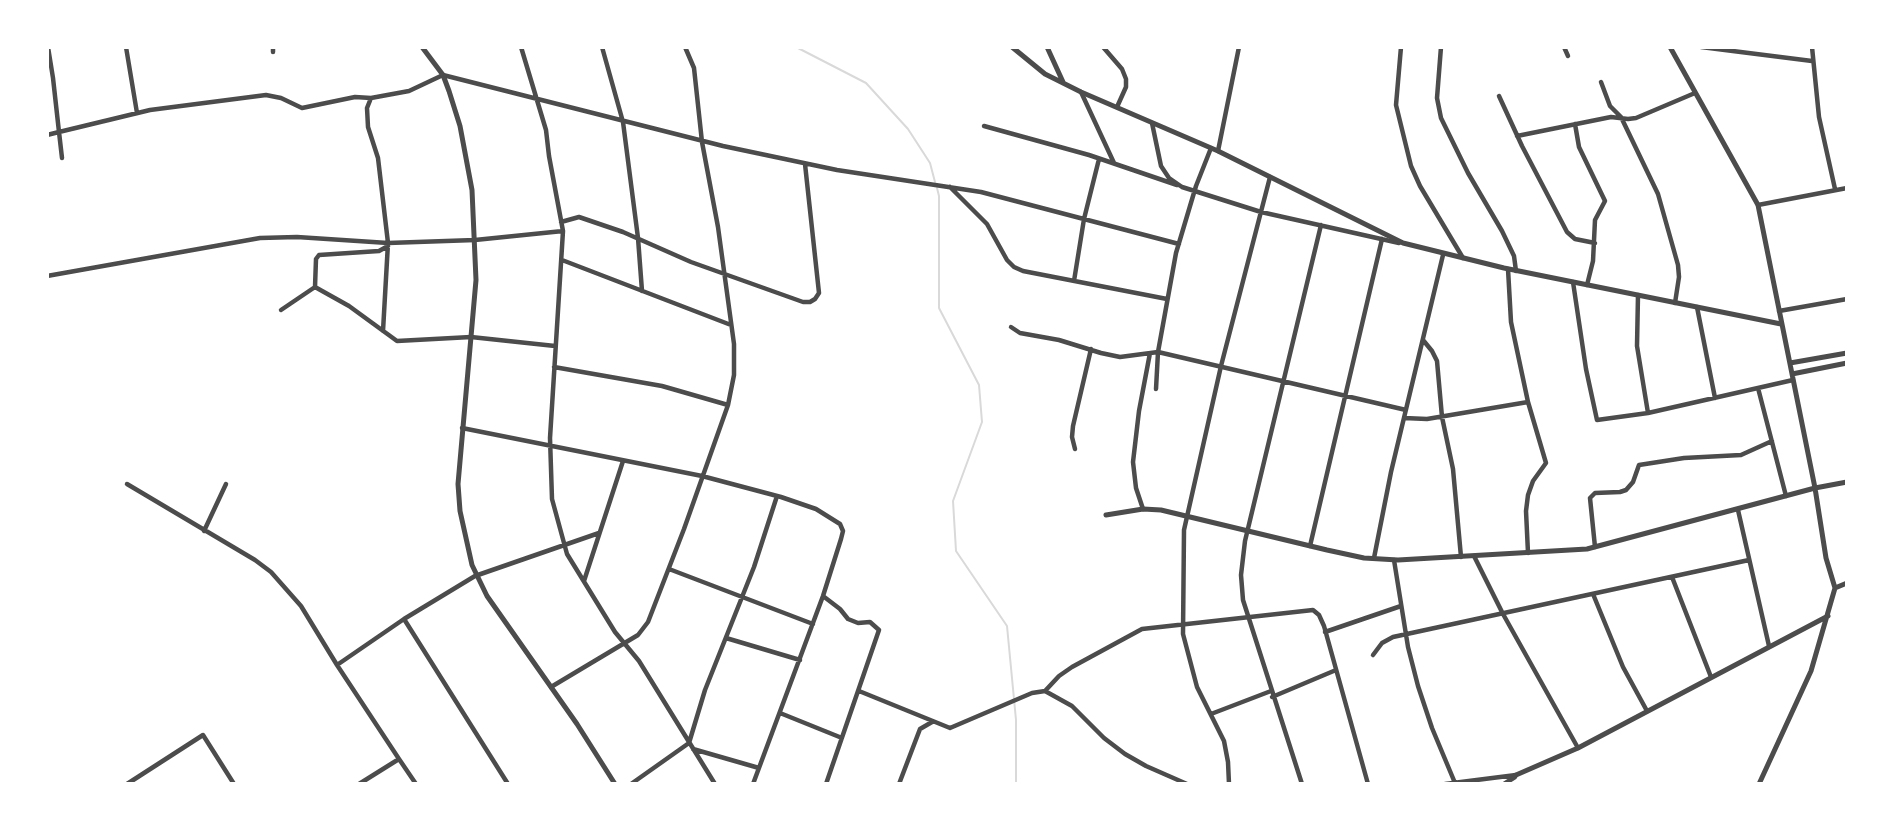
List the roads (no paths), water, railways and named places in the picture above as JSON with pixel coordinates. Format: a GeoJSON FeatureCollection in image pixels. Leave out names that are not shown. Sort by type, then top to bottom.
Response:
{"type":"FeatureCollection","features":[{"type":"Feature","properties":{"kind":"street"},"geometry":{"type":"LineString","coordinates":[[47,47],[62,158]]}},
{"type":"Feature","properties":{"kind":"street"},"geometry":{"type":"LineString","coordinates":[[126,47],[138,113]]}},
{"type":"Feature","properties":{"kind":"street"},"geometry":{"type":"LineString","coordinates":[[422,47],[443,75],[460,126],[475,218],[476,280],[458,484],[460,511],[475,576],[615,784]]}},
{"type":"Feature","properties":{"kind":"street"},"geometry":{"type":"LineString","coordinates":[[521,47],[546,130],[548,156],[563,231],[550,446],[552,499],[564,544],[584,582],[623,642],[639,661],[715,784]]}},
{"type":"Feature","properties":{"kind":"street"},"geometry":{"type":"LineString","coordinates":[[602,47],[622,122],[642,290]]}},
{"type":"Feature","properties":{"kind":"street"},"geometry":{"type":"LineString","coordinates":[[551,687],[638,635],[648,622],[728,405],[735,363],[731,325],[702,142],[694,68],[685,47]]}},
{"type":"Feature","properties":{"kind":"street"},"geometry":{"type":"LineString","coordinates":[[1012,47],[1045,74],[1215,149],[1403,243]]}},
{"type":"Feature","properties":{"kind":"street"},"geometry":{"type":"LineString","coordinates":[[1047,47],[1062,82]]}},
{"type":"Feature","properties":{"kind":"street"},"geometry":{"type":"LineString","coordinates":[[1102,47],[1122,69],[1126,79],[1126,86],[1117,107]]}},
{"type":"Feature","properties":{"kind":"street"},"geometry":{"type":"LineString","coordinates":[[1156,389],[1158,352],[1179,244],[1194,192],[1215,149],[1239,47]]}},
{"type":"Feature","properties":{"kind":"street"},"geometry":{"type":"LineString","coordinates":[[1401,47],[1396,105],[1411,166],[1464,259]]}},
{"type":"Feature","properties":{"kind":"street"},"geometry":{"type":"LineString","coordinates":[[1441,47],[1437,98],[1441,118],[1468,173],[1502,231],[1514,256],[1516,271]]}},
{"type":"Feature","properties":{"kind":"street"},"geometry":{"type":"LineString","coordinates":[[1564,47],[1568,56]]}},
{"type":"Feature","properties":{"kind":"street"},"geometry":{"type":"LineString","coordinates":[[1670,47],[1758,205],[1815,488],[1826,558],[1836,587],[1811,671],[1759,784]]}},
{"type":"Feature","properties":{"kind":"street"},"geometry":{"type":"LineString","coordinates":[[1701,47],[1812,61]]}},
{"type":"Feature","properties":{"kind":"street"},"geometry":{"type":"LineString","coordinates":[[1812,47],[1819,117],[1835,189]]}},
{"type":"Feature","properties":{"kind":"street"},"geometry":{"type":"LineString","coordinates":[[47,135],[138,113],[266,95],[281,98],[302,108],[355,97],[371,98],[409,91],[443,75],[702,142],[805,164],[981,192],[1179,244]]}},
{"type":"Feature","properties":{"kind":"street"},"geometry":{"type":"LineString","coordinates":[[1601,82],[1610,106],[1621,117],[1658,194],[1678,265],[1675,303]]}},
{"type":"Feature","properties":{"kind":"street"},"geometry":{"type":"LineString","coordinates":[[1081,92],[1115,164]]}},
{"type":"Feature","properties":{"kind":"street"},"geometry":{"type":"LineString","coordinates":[[1517,136],[1575,124],[1621,117],[1628,119],[1695,93]]}},
{"type":"Feature","properties":{"kind":"street"},"geometry":{"type":"LineString","coordinates":[[1499,96],[1567,232],[1575,239],[1595,243]]}},
{"type":"Feature","properties":{"kind":"street"},"geometry":{"type":"LineString","coordinates":[[371,98],[367,108],[368,127],[378,158],[388,245],[383,331]]}},
{"type":"Feature","properties":{"kind":"street"},"geometry":{"type":"LineString","coordinates":[[1152,123],[1161,166],[1169,178],[1182,187]]}},
{"type":"Feature","properties":{"kind":"street"},"geometry":{"type":"LineString","coordinates":[[1575,124],[1579,147],[1605,201],[1595,220],[1595,243],[1587,285]]}},
{"type":"Feature","properties":{"kind":"street"},"geometry":{"type":"LineString","coordinates":[[984,126],[1099,159],[1261,212],[1516,271],[1781,324]]}},
{"type":"Feature","properties":{"kind":"street"},"geometry":{"type":"LineString","coordinates":[[1074,281],[1084,219],[1099,159]]}},
{"type":"Feature","properties":{"kind":"street"},"geometry":{"type":"LineString","coordinates":[[561,222],[579,217],[691,262],[803,302],[810,302],[817,297],[805,164]]}},
{"type":"Feature","properties":{"kind":"street"},"geometry":{"type":"LineString","coordinates":[[1229,784],[1227,751],[1221,731],[1197,687],[1190,665],[1183,624],[1182,566],[1186,516],[1221,366],[1270,177]]}},
{"type":"Feature","properties":{"kind":"street"},"geometry":{"type":"LineString","coordinates":[[950,187],[987,224],[1007,260],[1014,267],[1167,299]]}},
{"type":"Feature","properties":{"kind":"street"},"geometry":{"type":"LineString","coordinates":[[1758,205],[1847,188]]}},
{"type":"Feature","properties":{"kind":"street"},"geometry":{"type":"LineString","coordinates":[[1302,784],[1242,600],[1241,575],[1242,558],[1321,225]]}},
{"type":"Feature","properties":{"kind":"street"},"geometry":{"type":"LineString","coordinates":[[47,276],[261,238],[297,237],[388,245],[563,231]]}},
{"type":"Feature","properties":{"kind":"street"},"geometry":{"type":"LineString","coordinates":[[1310,546],[1382,239]]}},
{"type":"Feature","properties":{"kind":"street"},"geometry":{"type":"LineString","coordinates":[[315,287],[316,259],[319,255],[379,251],[388,245]]}},
{"type":"Feature","properties":{"kind":"street"},"geometry":{"type":"LineString","coordinates":[[1374,558],[1443,255]]}},
{"type":"Feature","properties":{"kind":"street"},"geometry":{"type":"LineString","coordinates":[[562,260],[731,325]]}},
{"type":"Feature","properties":{"kind":"street"},"geometry":{"type":"LineString","coordinates":[[1508,269],[1511,322],[1528,402],[1546,463],[1533,481],[1528,495],[1528,553]]}},
{"type":"Feature","properties":{"kind":"street"},"geometry":{"type":"LineString","coordinates":[[1573,282],[1584,358],[1597,420],[1648,413],[1715,398],[1846,363],[1847,372]]}},
{"type":"Feature","properties":{"kind":"street"},"geometry":{"type":"LineString","coordinates":[[281,310],[315,287]]}},
{"type":"Feature","properties":{"kind":"street"},"geometry":{"type":"LineString","coordinates":[[315,287],[349,306],[393,340],[471,337],[555,346]]}},
{"type":"Feature","properties":{"kind":"street"},"geometry":{"type":"LineString","coordinates":[[1638,296],[1637,346],[1648,413]]}},
{"type":"Feature","properties":{"kind":"street"},"geometry":{"type":"LineString","coordinates":[[1778,311],[1847,299]]}},
{"type":"Feature","properties":{"kind":"street"},"geometry":{"type":"LineString","coordinates":[[1697,307],[1715,398]]}},
{"type":"Feature","properties":{"kind":"street"},"geometry":{"type":"LineString","coordinates":[[1011,327],[1020,333],[1059,340],[1120,357],[1158,352],[1406,410]]}},
{"type":"Feature","properties":{"kind":"street"},"geometry":{"type":"LineString","coordinates":[[1422,339],[1437,361],[1442,416],[1453,470],[1461,557]]}},
{"type":"Feature","properties":{"kind":"street"},"geometry":{"type":"LineString","coordinates":[[1075,449],[1073,426],[1091,349]]}},
{"type":"Feature","properties":{"kind":"street"},"geometry":{"type":"LineString","coordinates":[[1143,509],[1136,488],[1133,462],[1150,353]]}},
{"type":"Feature","properties":{"kind":"street"},"geometry":{"type":"LineString","coordinates":[[1790,363],[1847,353]]}},
{"type":"Feature","properties":{"kind":"street"},"geometry":{"type":"LineString","coordinates":[[554,367],[662,386],[728,405]]}},
{"type":"Feature","properties":{"kind":"street"},"geometry":{"type":"LineString","coordinates":[[1758,388],[1786,496]]}},
{"type":"Feature","properties":{"kind":"street"},"geometry":{"type":"LineString","coordinates":[[1404,418],[1427,419],[1528,402]]}},
{"type":"Feature","properties":{"kind":"street"},"geometry":{"type":"LineString","coordinates":[[462,429],[702,476],[816,509],[840,524],[843,531],[823,596],[753,784]]}},
{"type":"Feature","properties":{"kind":"street"},"geometry":{"type":"LineString","coordinates":[[1595,547],[1590,498],[1595,493],[1626,490],[1633,482],[1639,466],[1684,458],[1741,455],[1772,441]]}},
{"type":"Feature","properties":{"kind":"street"},"geometry":{"type":"LineString","coordinates":[[584,582],[623,461]]}},
{"type":"Feature","properties":{"kind":"street"},"geometry":{"type":"LineString","coordinates":[[1106,515],[1143,509],[1161,510],[1310,546],[1374,558],[1461,557],[1595,547],[1815,488],[1847,482]]}},
{"type":"Feature","properties":{"kind":"street"},"geometry":{"type":"LineString","coordinates":[[127,484],[255,559],[271,572],[300,606],[416,784]]}},
{"type":"Feature","properties":{"kind":"street"},"geometry":{"type":"LineString","coordinates":[[204,531],[226,484]]}},
{"type":"Feature","properties":{"kind":"street"},"geometry":{"type":"LineString","coordinates":[[631,784],[689,743],[705,690],[743,597],[777,496]]}},
{"type":"Feature","properties":{"kind":"street"},"geometry":{"type":"LineString","coordinates":[[1738,510],[1769,646]]}},
{"type":"Feature","properties":{"kind":"street"},"geometry":{"type":"LineString","coordinates":[[337,665],[404,619],[475,576],[599,533]]}},
{"type":"Feature","properties":{"kind":"street"},"geometry":{"type":"LineString","coordinates":[[1474,556],[1503,614],[1578,748]]}},
{"type":"Feature","properties":{"kind":"street"},"geometry":{"type":"LineString","coordinates":[[1394,559],[1406,634],[1432,728],[1455,783]]}},
{"type":"Feature","properties":{"kind":"street"},"geometry":{"type":"LineString","coordinates":[[1373,655],[1382,643],[1393,637],[1749,560]]}},
{"type":"Feature","properties":{"kind":"street"},"geometry":{"type":"LineString","coordinates":[[669,569],[813,624]]}},
{"type":"Feature","properties":{"kind":"street"},"geometry":{"type":"LineString","coordinates":[[1672,577],[1711,677]]}},
{"type":"Feature","properties":{"kind":"street"},"geometry":{"type":"LineString","coordinates":[[1836,587],[1847,583]]}},
{"type":"Feature","properties":{"kind":"street"},"geometry":{"type":"LineString","coordinates":[[1593,594],[1623,667],[1647,710]]}},
{"type":"Feature","properties":{"kind":"street"},"geometry":{"type":"LineString","coordinates":[[823,596],[848,619],[874,624],[879,630],[826,784]]}},
{"type":"Feature","properties":{"kind":"street"},"geometry":{"type":"LineString","coordinates":[[1325,632],[1401,606]]}},
{"type":"Feature","properties":{"kind":"street"},"geometry":{"type":"LineString","coordinates":[[859,691],[950,728],[1045,691],[1072,667],[1135,631],[1313,610],[1319,615],[1325,632],[1368,784]]}},
{"type":"Feature","properties":{"kind":"street"},"geometry":{"type":"LineString","coordinates":[[1504,784],[1578,748],[1828,616]]}},
{"type":"Feature","properties":{"kind":"street"},"geometry":{"type":"LineString","coordinates":[[404,619],[508,784]]}},
{"type":"Feature","properties":{"kind":"street"},"geometry":{"type":"LineString","coordinates":[[726,638],[800,660]]}},
{"type":"Feature","properties":{"kind":"street"},"geometry":{"type":"LineString","coordinates":[[1211,714],[1336,670]]}},
{"type":"Feature","properties":{"kind":"street"},"geometry":{"type":"LineString","coordinates":[[1045,691],[1073,706],[1104,738],[1125,754],[1187,784]]}},
{"type":"Feature","properties":{"kind":"street"},"geometry":{"type":"LineString","coordinates":[[780,713],[842,738]]}},
{"type":"Feature","properties":{"kind":"street"},"geometry":{"type":"LineString","coordinates":[[900,784],[920,729],[933,721]]}},
{"type":"Feature","properties":{"kind":"street"},"geometry":{"type":"LineString","coordinates":[[127,784],[203,735],[234,784]]}},
{"type":"Feature","properties":{"kind":"street"},"geometry":{"type":"LineString","coordinates":[[693,749],[759,768]]}},
{"type":"Feature","properties":{"kind":"street"},"geometry":{"type":"LineString","coordinates":[[359,784],[399,759]]}},
{"type":"Feature","properties":{"kind":"street"},"geometry":{"type":"LineString","coordinates":[[1445,784],[1518,775]]}},
{"type":"Feature","properties":{"kind":"waterway"},"geometry":{"type":"LineString","coordinates":[[796,47],[866,83],[908,129],[930,163],[935,182]]}},
{"type":"Feature","properties":{"kind":"waterway"},"geometry":{"type":"LineString","coordinates":[[937,188],[939,308],[979,385],[982,422],[953,501],[956,551],[1007,626],[1016,720],[1016,784]]}}]}
